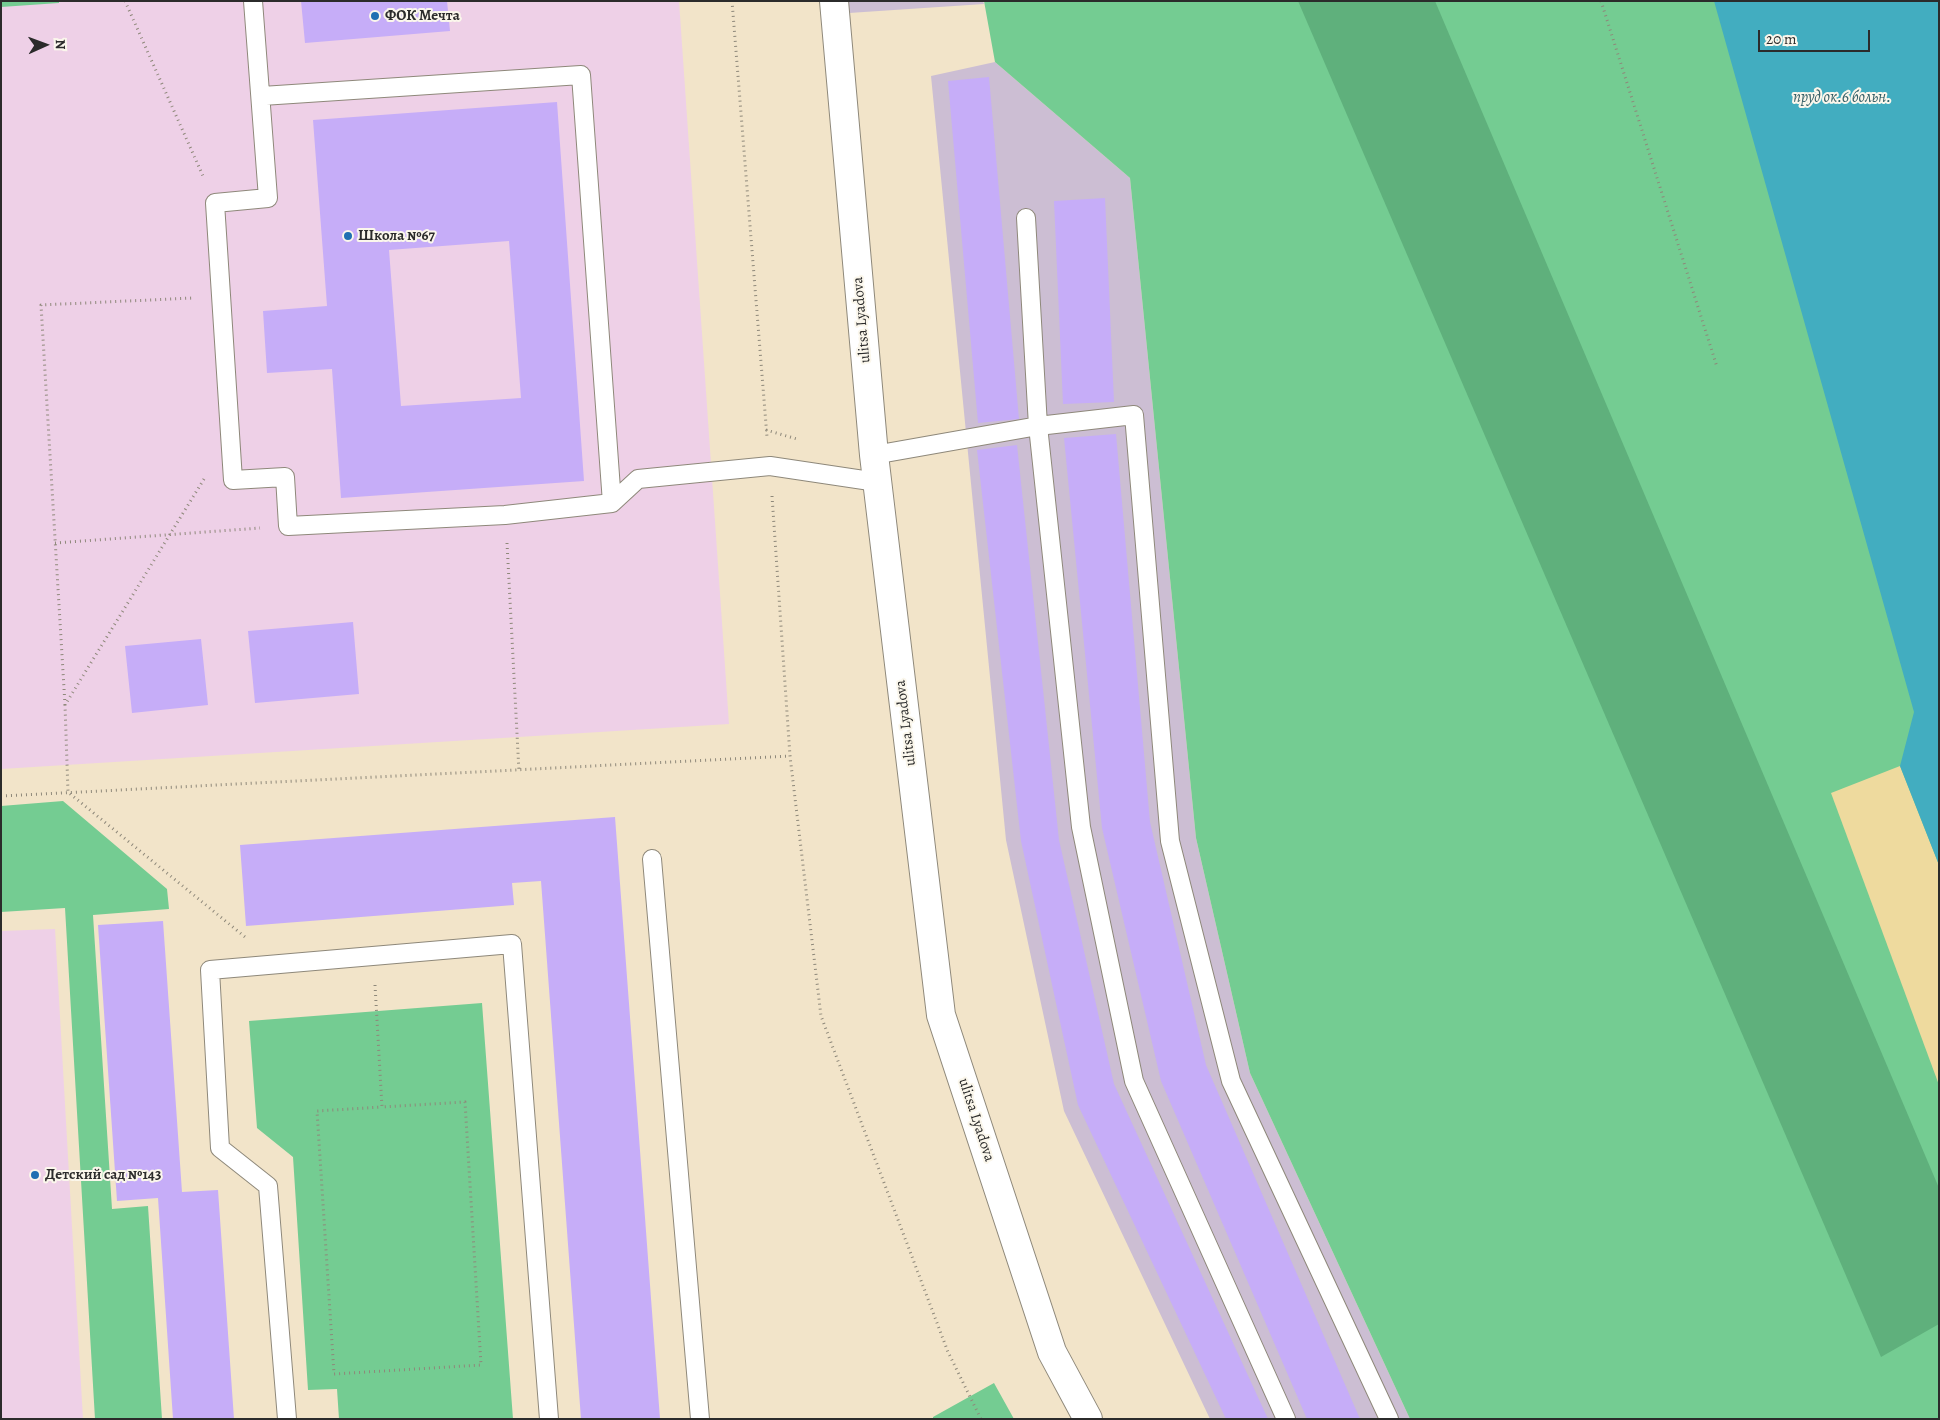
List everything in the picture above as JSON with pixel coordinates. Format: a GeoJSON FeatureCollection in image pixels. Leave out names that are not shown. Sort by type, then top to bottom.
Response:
{"type":"FeatureCollection","features":[{"type":"Feature","properties":{"kind":"street","name":"ulitsa Lyadova"},"geometry":{"type":"LineString","coordinates":[[834,1],[874,454],[941,1015],[1052,1352],[1088,1419]]}},
{"type":"Feature","properties":{"kind":"lane"},"geometry":{"type":"LineString","coordinates":[[253,1],[262,96],[268,198],[215,203],[233,480],[285,477],[288,526],[505,515],[612,503],[638,479],[770,466],[878,482]]}},
{"type":"Feature","properties":{"kind":"lane"},"geometry":{"type":"LineString","coordinates":[[262,96],[581,75],[612,503]]}},
{"type":"Feature","properties":{"kind":"lane"},"geometry":{"type":"LineString","coordinates":[[1026,218],[1038,426],[1081,827],[1134,1081],[1286,1419]]}},
{"type":"Feature","properties":{"kind":"lane"},"geometry":{"type":"LineString","coordinates":[[874,454],[1038,426],[1134,416],[1170,841],[1230,1081],[1389,1419]]}},
{"type":"Feature","properties":{"kind":"lane"},"geometry":{"type":"LineString","coordinates":[[652,859],[700,1419]]}},
{"type":"Feature","properties":{"kind":"lane"},"geometry":{"type":"LineString","coordinates":[[287,1419],[268,1186],[220,1148],[210,970],[512,944],[549,1419]]}},
{"type":"Feature","properties":{"kind":"path"},"geometry":{"type":"LineString","coordinates":[[125,1],[215,203]]}},
{"type":"Feature","properties":{"kind":"path"},"geometry":{"type":"LineString","coordinates":[[732,1],[770,466],[790,756],[820,1016],[948,1352],[981,1419]]}},
{"type":"Feature","properties":{"kind":"path"},"geometry":{"type":"LineString","coordinates":[[1602,1],[1717,367]]}},
{"type":"Feature","properties":{"kind":"path"},"geometry":{"type":"LineString","coordinates":[[222,296],[41,304],[65,705],[68,792],[279,965]]}},
{"type":"Feature","properties":{"kind":"path"},"geometry":{"type":"LineString","coordinates":[[65,705],[231,434]]}},
{"type":"Feature","properties":{"kind":"path"},"geometry":{"type":"LineString","coordinates":[[505,515],[518,772]]}},
{"type":"Feature","properties":{"kind":"path"},"geometry":{"type":"LineString","coordinates":[[55,543],[288,526]]}},
{"type":"Feature","properties":{"kind":"path"},"geometry":{"type":"LineString","coordinates":[[1,796],[518,772],[790,756]]}},
{"type":"Feature","properties":{"kind":"path"},"geometry":{"type":"LineString","coordinates":[[374,956],[382,1107]]}},
{"type":"Feature","properties":{"kind":"path"},"geometry":{"type":"LineString","coordinates":[[465,1102],[481,1365],[334,1374],[318,1110],[382,1107],[465,1102]]}},
{"type":"Feature","properties":{"kind":"shaded area","name":"Школа №67"},"geometry":{"type":"Polygon","coordinates":[[[1,1],[679,1],[729,724],[1,769],[1,1]]]}},
{"type":"Feature","properties":{"kind":"shaded area"},"geometry":{"type":"Polygon","coordinates":[[[848,1],[983,1],[984,4],[849,13],[848,1]]]}},
{"type":"Feature","properties":{"kind":"shaded area"},"geometry":{"type":"Polygon","coordinates":[[[995,62],[1130,178],[1196,838],[1250,1073],[1410,1419],[1210,1419],[1064,1111],[1006,840],[931,76],[995,62]]]}},
{"type":"Feature","properties":{"kind":"shaded area","name":"Детский сад №143"},"geometry":{"type":"Polygon","coordinates":[[[55,929],[83,1419],[1,1419],[1,931],[55,929]]]}},
{"type":"Feature","properties":{"kind":"green space"},"geometry":{"type":"Polygon","coordinates":[[[1,1],[59,1],[59,3],[1,7],[1,1]]]}},
{"type":"Feature","properties":{"kind":"green space"},"geometry":{"type":"Polygon","coordinates":[[[984,1],[1939,1],[1939,1419],[1410,1419],[1250,1073],[1196,838],[1130,178],[995,62],[984,1]]]}},
{"type":"Feature","properties":{"kind":"green space"},"geometry":{"type":"Polygon","coordinates":[[[1298,1],[1435,1],[1939,1188],[1939,1324],[1881,1357],[1298,1]]]}},
{"type":"Feature","properties":{"kind":"green space"},"geometry":{"type":"Polygon","coordinates":[[[63,801],[167,889],[169,909],[93,915],[112,1209],[148,1206],[162,1419],[95,1419],[65,908],[1,912],[1,806],[63,801]]]}},
{"type":"Feature","properties":{"kind":"green space"},"geometry":{"type":"Polygon","coordinates":[[[482,1003],[513,1419],[339,1419],[337,1389],[308,1390],[293,1157],[257,1128],[249,1021],[482,1003]]]}},
{"type":"Feature","properties":{"kind":"green space"},"geometry":{"type":"Polygon","coordinates":[[[994,1383],[1014,1419],[933,1419],[933,1417],[994,1383]]]}},
{"type":"Feature","properties":{"kind":"sand"},"geometry":{"type":"Polygon","coordinates":[[[1900,766],[1939,865],[1939,1085],[1831,793],[1900,766]]]}},
{"type":"Feature","properties":{"kind":"water","name":"пруд ок.6 больн."},"geometry":{"type":"Polygon","coordinates":[[[1714,1],[1939,1],[1939,865],[1900,766],[1914,712],[1714,1]]]}},
{"type":"Feature","properties":{"kind":"building","name":"ФОК Мечта"},"geometry":{"type":"Polygon","coordinates":[[[301,1],[447,1],[450,31],[305,43],[301,1]]]}},
{"type":"Feature","properties":{"kind":"building"},"geometry":{"type":"Polygon","coordinates":[[[989,77],[1019,419],[978,423],[948,81],[989,77]]]}},
{"type":"Feature","properties":{"kind":"building"},"geometry":{"type":"Polygon","coordinates":[[[557,102],[584,481],[341,498],[332,369],[267,373],[263,311],[327,306],[313,120],[557,102]],[[509,241],[389,250],[401,406],[521,398],[509,241]]]}},
{"type":"Feature","properties":{"kind":"building"},"geometry":{"type":"Polygon","coordinates":[[[1105,198],[1114,402],[1063,404],[1054,201],[1105,198]]]}},
{"type":"Feature","properties":{"kind":"building"},"geometry":{"type":"Polygon","coordinates":[[[1116,434],[1150,822],[1206,1065],[1360,1419],[1307,1419],[1161,1081],[1102,828],[1064,438],[1116,434]]]}},
{"type":"Feature","properties":{"kind":"building"},"geometry":{"type":"Polygon","coordinates":[[[1017,445],[1059,840],[1114,1084],[1268,1419],[1226,1419],[1078,1105],[1021,841],[977,450],[1017,445]]]}},
{"type":"Feature","properties":{"kind":"building"},"geometry":{"type":"Polygon","coordinates":[[[353,622],[359,694],[255,703],[248,631],[353,622]]]}},
{"type":"Feature","properties":{"kind":"building"},"geometry":{"type":"Polygon","coordinates":[[[201,639],[208,705],[132,713],[125,646],[201,639]]]}},
{"type":"Feature","properties":{"kind":"building"},"geometry":{"type":"Polygon","coordinates":[[[615,817],[660,1419],[581,1419],[541,881],[512,883],[514,905],[246,926],[240,845],[615,817]]]}},
{"type":"Feature","properties":{"kind":"building"},"geometry":{"type":"Polygon","coordinates":[[[163,921],[182,1192],[218,1190],[234,1419],[173,1419],[158,1198],[117,1201],[98,925],[163,921]]]}},
{"type":"Feature","properties":{"kind":"place","name":"ФОК Мечта"},"geometry":{"type":"Point","coordinates":[375,16]}},
{"type":"Feature","properties":{"kind":"place","name":"Школа №67"},"geometry":{"type":"Point","coordinates":[348,236]}},
{"type":"Feature","properties":{"kind":"place","name":"Детский сад №143"},"geometry":{"type":"Point","coordinates":[35,1175]}}]}
